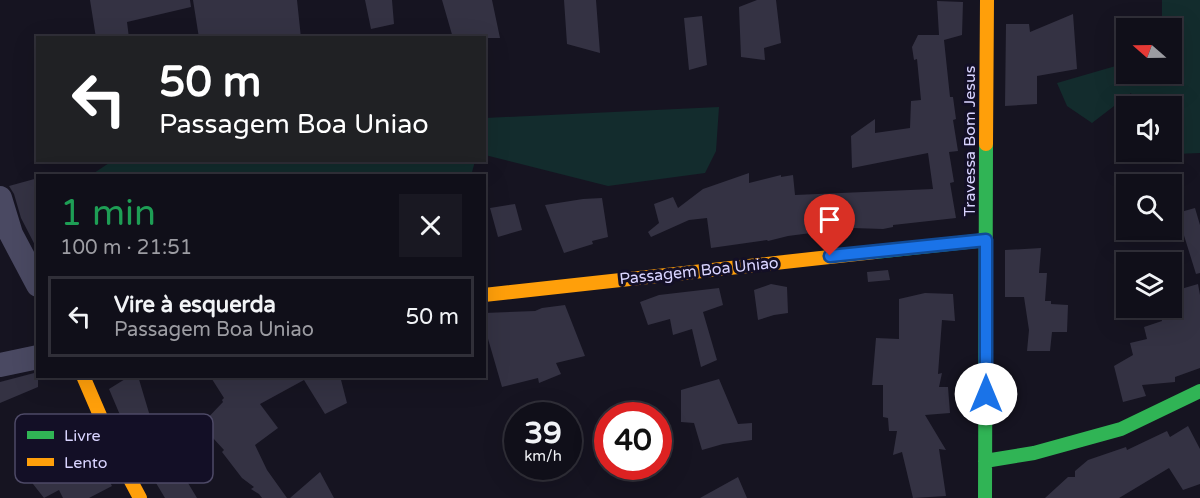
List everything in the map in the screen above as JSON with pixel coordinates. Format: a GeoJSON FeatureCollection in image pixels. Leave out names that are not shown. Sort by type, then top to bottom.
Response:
{"type":"FeatureCollection","features":[{"type":"Feature","properties":{"kind":"street","name":"Travessa Bom Jesus"},"geometry":{"type":"LineString","coordinates":[[985,498],[987,0]]}},
{"type":"Feature","properties":{"kind":"street"},"geometry":{"type":"LineString","coordinates":[[0,198],[11,234],[36,281]]}},
{"type":"Feature","properties":{"kind":"street","name":"Passagem Boa Uniao"},"geometry":{"type":"LineString","coordinates":[[486,295],[986,240]]}},
{"type":"Feature","properties":{"kind":"street"},"geometry":{"type":"LineString","coordinates":[[0,365],[36,357]]}},
{"type":"Feature","properties":{"kind":"street"},"geometry":{"type":"LineString","coordinates":[[84,378],[99,414]]}},
{"type":"Feature","properties":{"kind":"street"},"geometry":{"type":"LineString","coordinates":[[985,461],[1034,453],[1121,429],[1197,398]]}},
{"type":"Feature","properties":{"kind":"street"},"geometry":{"type":"LineString","coordinates":[[132,483],[140,498]]}},
{"type":"Feature","properties":{"kind":"green space"},"geometry":{"type":"Polygon","coordinates":[[[1162,0],[1200,0],[1200,153],[1182,154],[1182,96],[1132,96],[1131,93],[1127,96],[1116,96],[1116,105],[1092,123],[1067,106],[1057,83],[1116,66],[1116,84],[1182,84],[1182,18],[1162,18],[1162,0]]]}},
{"type":"Feature","properties":{"kind":"green space"},"geometry":{"type":"Polygon","coordinates":[[[719,107],[716,151],[705,173],[608,186],[486,155],[486,118],[719,107]]]}},
{"type":"Feature","properties":{"kind":"green space"},"geometry":{"type":"Polygon","coordinates":[[[110,162],[475,162],[472,174],[92,174],[110,162]]]}},
{"type":"Feature","properties":{"kind":"building"},"geometry":{"type":"Polygon","coordinates":[[[90,0],[190,0],[191,7],[127,22],[129,36],[96,36],[90,0]]]}},
{"type":"Feature","properties":{"kind":"building"},"geometry":{"type":"Polygon","coordinates":[[[193,0],[297,0],[301,36],[199,36],[193,0]]]}},
{"type":"Feature","properties":{"kind":"building"},"geometry":{"type":"Polygon","coordinates":[[[365,0],[392,0],[394,24],[371,29],[365,0]]]}},
{"type":"Feature","properties":{"kind":"building"},"geometry":{"type":"Polygon","coordinates":[[[442,0],[492,0],[500,38],[452,36],[442,0]]]}},
{"type":"Feature","properties":{"kind":"building"},"geometry":{"type":"Polygon","coordinates":[[[564,0],[596,0],[600,53],[567,44],[564,0]]]}},
{"type":"Feature","properties":{"kind":"building"},"geometry":{"type":"Polygon","coordinates":[[[757,0],[776,0],[781,43],[764,48],[765,60],[741,57],[739,7],[757,0]]]}},
{"type":"Feature","properties":{"kind":"building"},"geometry":{"type":"Polygon","coordinates":[[[937,1],[963,2],[962,35],[944,40],[950,97],[953,97],[956,119],[953,120],[958,151],[949,152],[954,182],[950,183],[956,218],[893,225],[893,227],[883,229],[853,228],[852,219],[806,219],[811,233],[711,248],[707,218],[689,220],[651,237],[648,232],[659,223],[654,204],[673,197],[678,208],[703,189],[749,173],[749,183],[781,175],[781,177],[793,175],[795,195],[933,189],[928,153],[852,168],[851,136],[875,119],[875,133],[910,128],[911,101],[921,100],[917,59],[914,60],[912,47],[918,35],[939,35],[937,1]]]}},
{"type":"Feature","properties":{"kind":"building"},"geometry":{"type":"Polygon","coordinates":[[[1073,14],[1077,69],[1037,76],[1037,104],[1005,106],[1006,24],[1029,24],[1030,32],[1073,14]]]}},
{"type":"Feature","properties":{"kind":"building"},"geometry":{"type":"Polygon","coordinates":[[[702,16],[707,65],[689,70],[684,18],[702,16]]]}},
{"type":"Feature","properties":{"kind":"building"},"geometry":{"type":"Polygon","coordinates":[[[36,179],[36,247],[21,218],[14,194],[9,186],[36,179]]]}},
{"type":"Feature","properties":{"kind":"building"},"geometry":{"type":"Polygon","coordinates":[[[602,198],[608,237],[564,253],[545,205],[602,198]]]}},
{"type":"Feature","properties":{"kind":"building"},"geometry":{"type":"Polygon","coordinates":[[[515,204],[522,230],[498,237],[490,208],[515,204]]]}},
{"type":"Feature","properties":{"kind":"building"},"geometry":{"type":"Polygon","coordinates":[[[1195,208],[1200,225],[1200,273],[1196,274],[1182,229],[1182,212],[1195,208]]]}},
{"type":"Feature","properties":{"kind":"building"},"geometry":{"type":"Polygon","coordinates":[[[1041,248],[1039,273],[1047,273],[1045,301],[1051,301],[1051,304],[1068,305],[1067,332],[1052,332],[1050,351],[1027,351],[1029,330],[1024,297],[1005,297],[1005,250],[1041,248]]]}},
{"type":"Feature","properties":{"kind":"building"},"geometry":{"type":"Polygon","coordinates":[[[888,270],[890,280],[868,282],[867,272],[888,270]]]}},
{"type":"Feature","properties":{"kind":"building"},"geometry":{"type":"Polygon","coordinates":[[[771,284],[787,287],[788,313],[758,320],[754,290],[771,284]]]}},
{"type":"Feature","properties":{"kind":"building"},"geometry":{"type":"Polygon","coordinates":[[[1198,284],[1200,368],[1175,377],[1175,382],[1142,385],[1146,396],[1123,402],[1114,366],[1133,355],[1130,343],[1147,339],[1144,327],[1162,321],[1161,318],[1182,318],[1182,289],[1198,284]]]}},
{"type":"Feature","properties":{"kind":"building"},"geometry":{"type":"Polygon","coordinates":[[[719,288],[723,305],[703,312],[717,360],[701,367],[692,329],[673,335],[670,319],[648,325],[640,302],[659,295],[719,288]]]}},
{"type":"Feature","properties":{"kind":"building"},"geometry":{"type":"Polygon","coordinates":[[[925,293],[953,294],[955,321],[942,320],[938,374],[942,373],[939,387],[948,387],[950,413],[925,415],[946,450],[939,449],[946,496],[913,498],[902,452],[893,455],[897,431],[889,431],[888,418],[883,417],[883,385],[872,385],[876,338],[899,339],[899,299],[925,293]]]}},
{"type":"Feature","properties":{"kind":"building"},"geometry":{"type":"Polygon","coordinates":[[[565,305],[585,356],[556,363],[561,374],[539,383],[538,378],[502,387],[486,332],[486,313],[535,311],[565,305]]]}},
{"type":"Feature","properties":{"kind":"building"},"geometry":{"type":"Polygon","coordinates":[[[36,373],[38,387],[0,403],[0,382],[36,373]]]}},
{"type":"Feature","properties":{"kind":"building"},"geometry":{"type":"Polygon","coordinates":[[[127,378],[139,378],[149,414],[120,414],[109,389],[127,378]]]}},
{"type":"Feature","properties":{"kind":"building"},"geometry":{"type":"Polygon","coordinates":[[[211,378],[341,378],[347,403],[325,414],[304,380],[260,404],[278,428],[255,445],[267,470],[287,498],[262,498],[251,489],[254,487],[242,478],[222,452],[224,450],[213,438],[212,414],[224,398],[211,378]]]}},
{"type":"Feature","properties":{"kind":"building"},"geometry":{"type":"Polygon","coordinates":[[[719,379],[738,424],[752,423],[752,440],[702,450],[694,423],[681,422],[681,390],[719,379]]]}},
{"type":"Feature","properties":{"kind":"building"},"geometry":{"type":"Polygon","coordinates":[[[1188,426],[1200,449],[1200,484],[1183,490],[1169,468],[1119,498],[1045,498],[1068,477],[1075,477],[1075,471],[1088,460],[1126,447],[1127,450],[1167,431],[1170,437],[1188,426]]]}},
{"type":"Feature","properties":{"kind":"building"},"geometry":{"type":"Polygon","coordinates":[[[320,472],[334,498],[290,498],[320,472]]]}},
{"type":"Feature","properties":{"kind":"building"},"geometry":{"type":"Polygon","coordinates":[[[738,477],[747,498],[700,498],[738,477]]]}},
{"type":"Feature","properties":{"kind":"building"},"geometry":{"type":"Polygon","coordinates":[[[110,483],[112,486],[89,498],[63,498],[59,490],[44,498],[33,484],[110,483]]]}},
{"type":"Feature","properties":{"kind":"building"},"geometry":{"type":"Polygon","coordinates":[[[156,483],[188,483],[197,498],[165,498],[156,483]]]}},
{"type":"Feature","properties":{"kind":"traffic: fast"},"geometry":{"type":"LineString","coordinates":[[985,498],[986,144]]}},
{"type":"Feature","properties":{"kind":"traffic: fast"},"geometry":{"type":"LineString","coordinates":[[875,252],[986,240]]}},
{"type":"Feature","properties":{"kind":"traffic: fast"},"geometry":{"type":"LineString","coordinates":[[985,461],[1034,453],[1121,429],[1200,391]]}},
{"type":"Feature","properties":{"kind":"traffic: slow"},"geometry":{"type":"LineString","coordinates":[[986,144],[987,0]]}},
{"type":"Feature","properties":{"kind":"traffic: slow"},"geometry":{"type":"LineString","coordinates":[[486,295],[875,252]]}},
{"type":"Feature","properties":{"kind":"traffic: slow"},"geometry":{"type":"LineString","coordinates":[[84,378],[99,414]]}},
{"type":"Feature","properties":{"kind":"traffic: slow"},"geometry":{"type":"LineString","coordinates":[[132,483],[140,498]]}},
{"type":"Feature","properties":{"kind":"route"},"geometry":{"type":"LineString","coordinates":[[830,256],[986,240],[986,394]]}}]}
